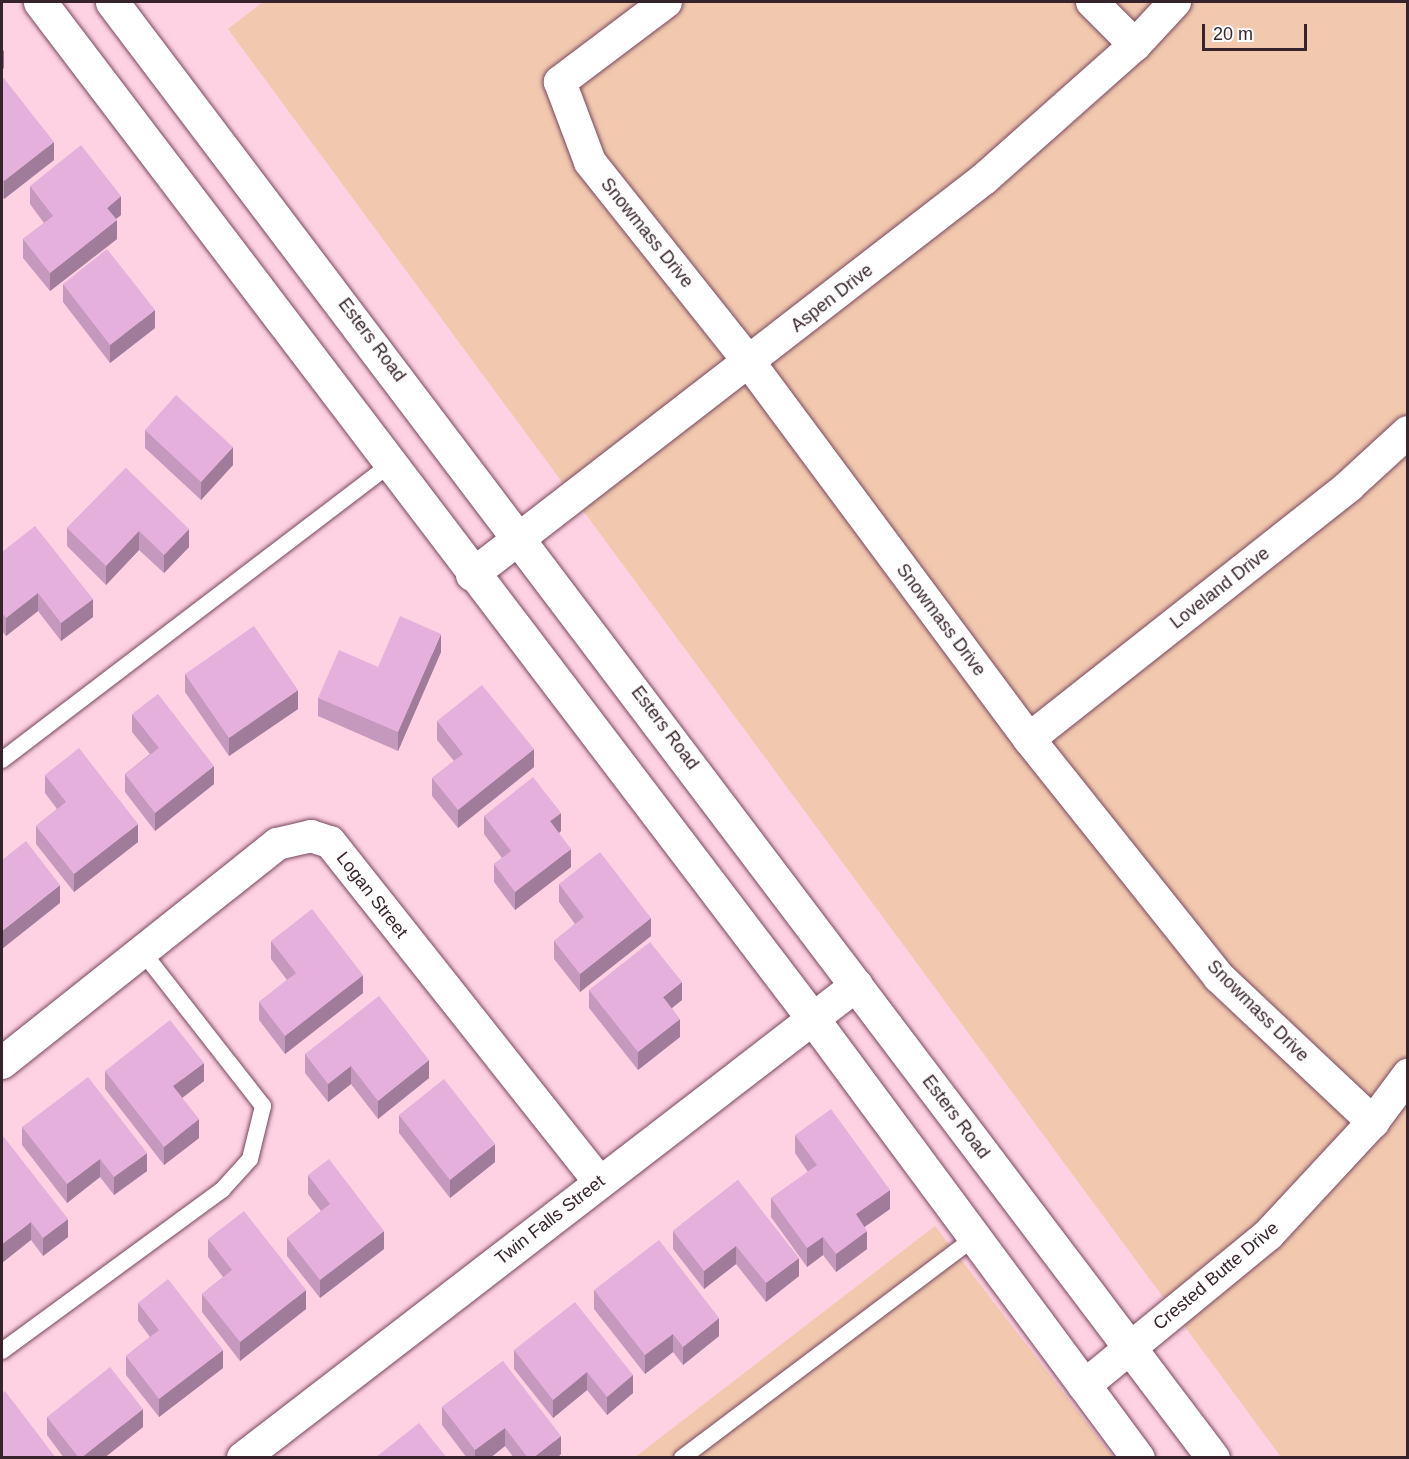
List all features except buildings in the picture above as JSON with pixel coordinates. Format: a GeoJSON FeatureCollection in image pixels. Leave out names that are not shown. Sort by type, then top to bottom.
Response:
{"type":"FeatureCollection","features":[{"type":"Feature","properties":{"kind":"main road"},"geometry":{"type":"LineString","coordinates":[[40,2],[388,466],[813,1019],[1138,1458]]}},
{"type":"Feature","properties":{"kind":"main road","name":"Esters Road"},"geometry":{"type":"LineString","coordinates":[[112,2],[522,536],[1213,1458]]}},
{"type":"Feature","properties":{"kind":"street","name":"Snowmass Drive"},"geometry":{"type":"LineString","coordinates":[[666,2],[560,81],[590,162],[749,362],[1029,739],[1219,977],[1373,1122]]}},
{"type":"Feature","properties":{"kind":"street"},"geometry":{"type":"LineString","coordinates":[[1092,2],[1135,45]]}},
{"type":"Feature","properties":{"kind":"street","name":"Aspen Drive"},"geometry":{"type":"LineString","coordinates":[[472,575],[984,179],[1135,45],[1175,2]]}},
{"type":"Feature","properties":{"kind":"street","name":"Loveland Drive"},"geometry":{"type":"LineString","coordinates":[[1029,739],[1349,486],[1407,432]]}},
{"type":"Feature","properties":{"kind":"street","name":"Logan Street"},"geometry":{"type":"LineString","coordinates":[[2,1063],[277,844],[310,836],[330,842],[599,1182]]}},
{"type":"Feature","properties":{"kind":"street","name":"Twin Falls Street"},"geometry":{"type":"LineString","coordinates":[[243,1458],[857,985]]}},
{"type":"Feature","properties":{"kind":"street","name":"Crested Butte Drive"},"geometry":{"type":"LineString","coordinates":[[1084,1386],[1268,1235],[1373,1122],[1407,1075]]}},
{"type":"Feature","properties":{"kind":"lane"},"geometry":{"type":"LineString","coordinates":[[2,760],[388,466]]}},
{"type":"Feature","properties":{"kind":"lane"},"geometry":{"type":"LineString","coordinates":[[2,1351],[222,1191],[250,1159],[262,1106],[142,951]]}},
{"type":"Feature","properties":{"kind":"lane"},"geometry":{"type":"LineString","coordinates":[[682,1458],[975,1237]]}},
{"type":"Feature","properties":{"kind":"shaded area"},"geometry":{"type":"Polygon","coordinates":[[[263,2],[1407,2],[1407,1457],[1281,1457],[228,29],[263,2]]]}},
{"type":"Feature","properties":{"kind":"shaded area"},"geometry":{"type":"Polygon","coordinates":[[[935,1226],[1113,1457],[634,1458],[935,1226]]]}}]}
